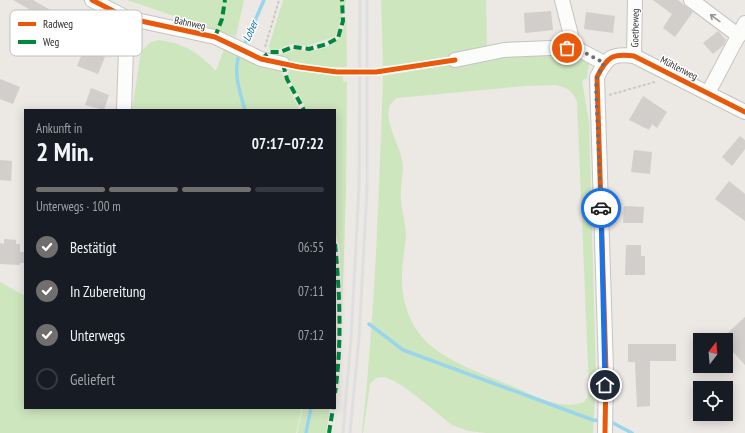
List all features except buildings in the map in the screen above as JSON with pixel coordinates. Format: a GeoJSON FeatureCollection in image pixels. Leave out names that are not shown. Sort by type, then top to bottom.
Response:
{"type":"FeatureCollection","features":[{"type":"Feature","properties":{"kind":"street","name":"Bahnweg"},"geometry":{"type":"LineString","coordinates":[[92,0],[111,10]]}},
{"type":"Feature","properties":{"kind":"street"},"geometry":{"type":"LineString","coordinates":[[562,0],[574,47]]}},
{"type":"Feature","properties":{"kind":"street","name":"Goetheweg"},"geometry":{"type":"LineString","coordinates":[[634,56],[635,0]]}},
{"type":"Feature","properties":{"kind":"street"},"geometry":{"type":"LineString","coordinates":[[691,0],[739,36]]}},
{"type":"Feature","properties":{"kind":"street","name":"Bahnweg"},"geometry":{"type":"LineString","coordinates":[[142,21],[215,37],[259,58],[283,64]]}},
{"type":"Feature","properties":{"kind":"street"},"geometry":{"type":"LineString","coordinates":[[708,93],[745,23]]}},
{"type":"Feature","properties":{"kind":"street"},"geometry":{"type":"LineString","coordinates":[[455,60],[504,50],[574,47],[604,63],[597,77],[596,99],[603,271],[605,425]]}},
{"type":"Feature","properties":{"kind":"street","name":"Mühlenweg"},"geometry":{"type":"LineString","coordinates":[[604,63],[620,54],[634,56],[745,112]]}},
{"type":"Feature","properties":{"kind":"street"},"geometry":{"type":"LineString","coordinates":[[124,109],[126,56]]}},
{"type":"Feature","properties":{"kind":"path"},"geometry":{"type":"LineString","coordinates":[[259,58],[279,0]]}},
{"type":"Feature","properties":{"kind":"path"},"geometry":{"type":"LineString","coordinates":[[596,99],[675,76]]}},
{"type":"Feature","properties":{"kind":"green space"},"geometry":{"type":"Polygon","coordinates":[[[127,0],[244,0],[236,37],[127,0]]]}},
{"type":"Feature","properties":{"kind":"green space"},"geometry":{"type":"Polygon","coordinates":[[[283,0],[346,0],[347,67],[323,67],[269,57],[271,55],[277,55],[294,50],[308,51],[329,46],[336,41],[343,29],[346,1],[338,31],[334,37],[307,46],[291,44],[277,50],[270,50],[269,46],[283,0]]]}},
{"type":"Feature","properties":{"kind":"green space"},"geometry":{"type":"Polygon","coordinates":[[[381,0],[486,0],[487,46],[485,50],[399,65],[383,66],[381,0]]]}},
{"type":"Feature","properties":{"kind":"green space"},"geometry":{"type":"Polygon","coordinates":[[[159,40],[168,41],[184,46],[197,54],[216,71],[224,49],[276,67],[281,71],[300,109],[132,109],[140,56],[142,56],[142,50],[151,42],[159,40]]]}},
{"type":"Feature","properties":{"kind":"green space"},"geometry":{"type":"Polygon","coordinates":[[[568,52],[586,59],[589,64],[587,78],[582,81],[589,122],[596,377],[593,433],[486,433],[469,431],[452,425],[418,397],[398,383],[382,377],[374,380],[370,385],[362,433],[373,299],[383,76],[475,60],[568,52]],[[525,86],[397,98],[391,104],[389,121],[402,161],[403,170],[401,204],[406,240],[402,270],[402,289],[406,307],[413,324],[426,342],[448,358],[461,365],[547,401],[566,405],[584,402],[588,396],[589,389],[577,102],[572,93],[560,86],[525,86]]]}},
{"type":"Feature","properties":{"kind":"green space"},"geometry":{"type":"Polygon","coordinates":[[[290,69],[343,76],[343,81],[347,82],[346,193],[342,316],[340,250],[336,234],[336,109],[306,109],[289,78],[288,73],[290,69]]]}},
{"type":"Feature","properties":{"kind":"green space"},"geometry":{"type":"Polygon","coordinates":[[[0,282],[24,295],[24,409],[302,409],[296,433],[0,433],[0,282]]]}},
{"type":"Feature","properties":{"kind":"green space"},"geometry":{"type":"Polygon","coordinates":[[[303,409],[330,409],[326,433],[297,433],[303,409]]]}},
{"type":"Feature","properties":{"kind":"waterway","name":"Lober"},"geometry":{"type":"LineString","coordinates":[[243,48],[264,0]]}},
{"type":"Feature","properties":{"kind":"waterway","name":"Lober"},"geometry":{"type":"LineString","coordinates":[[240,53],[237,74],[239,89],[245,109]]}},
{"type":"Feature","properties":{"kind":"waterway"},"geometry":{"type":"LineString","coordinates":[[369,324],[403,350],[593,420],[602,421]]}},
{"type":"Feature","properties":{"kind":"waterway","name":"Lober"},"geometry":{"type":"LineString","coordinates":[[306,433],[311,409]]}},
{"type":"Feature","properties":{"kind":"waterway"},"geometry":{"type":"LineString","coordinates":[[608,422],[632,433]]}},
{"type":"Feature","properties":{"kind":"railway"},"geometry":{"type":"LineString","coordinates":[[343,433],[351,338],[359,189],[360,0]]}},
{"type":"Feature","properties":{"kind":"railway"},"geometry":{"type":"LineString","coordinates":[[350,433],[359,338],[367,190],[367,0]]}},
{"type":"Feature","properties":{"kind":"marked path"},"geometry":{"type":"LineString","coordinates":[[215,37],[222,19],[225,0]]}},
{"type":"Feature","properties":{"kind":"marked path"},"geometry":{"type":"LineString","coordinates":[[261,59],[270,52],[280,52],[293,47],[309,49],[327,44],[338,38],[343,21],[342,0]]}},
{"type":"Feature","properties":{"kind":"marked path"},"geometry":{"type":"LineString","coordinates":[[283,64],[287,79],[303,109]]}},
{"type":"Feature","properties":{"kind":"marked path"},"geometry":{"type":"LineString","coordinates":[[336,256],[340,319],[339,356],[336,384]]}},
{"type":"Feature","properties":{"kind":"marked path"},"geometry":{"type":"LineString","coordinates":[[329,433],[333,409]]}},
{"type":"Feature","properties":{"kind":"cycle path"},"geometry":{"type":"LineString","coordinates":[[92,0],[111,10]]}},
{"type":"Feature","properties":{"kind":"cycle path"},"geometry":{"type":"LineString","coordinates":[[142,21],[215,37],[261,59],[299,67],[337,72],[376,72],[455,60]]}},
{"type":"Feature","properties":{"kind":"cycle path"},"geometry":{"type":"LineString","coordinates":[[605,433],[606,370],[597,77],[604,65],[611,58],[620,55],[634,56],[745,112]]}},
{"type":"Feature","properties":{"kind":"way so far"},"geometry":{"type":"LineString","coordinates":[[567,48],[574,47],[604,63],[597,77],[596,88],[601,208]]}},
{"type":"Feature","properties":{"kind":"route"},"geometry":{"type":"LineString","coordinates":[[601,208],[606,370],[605,385]]}}]}
